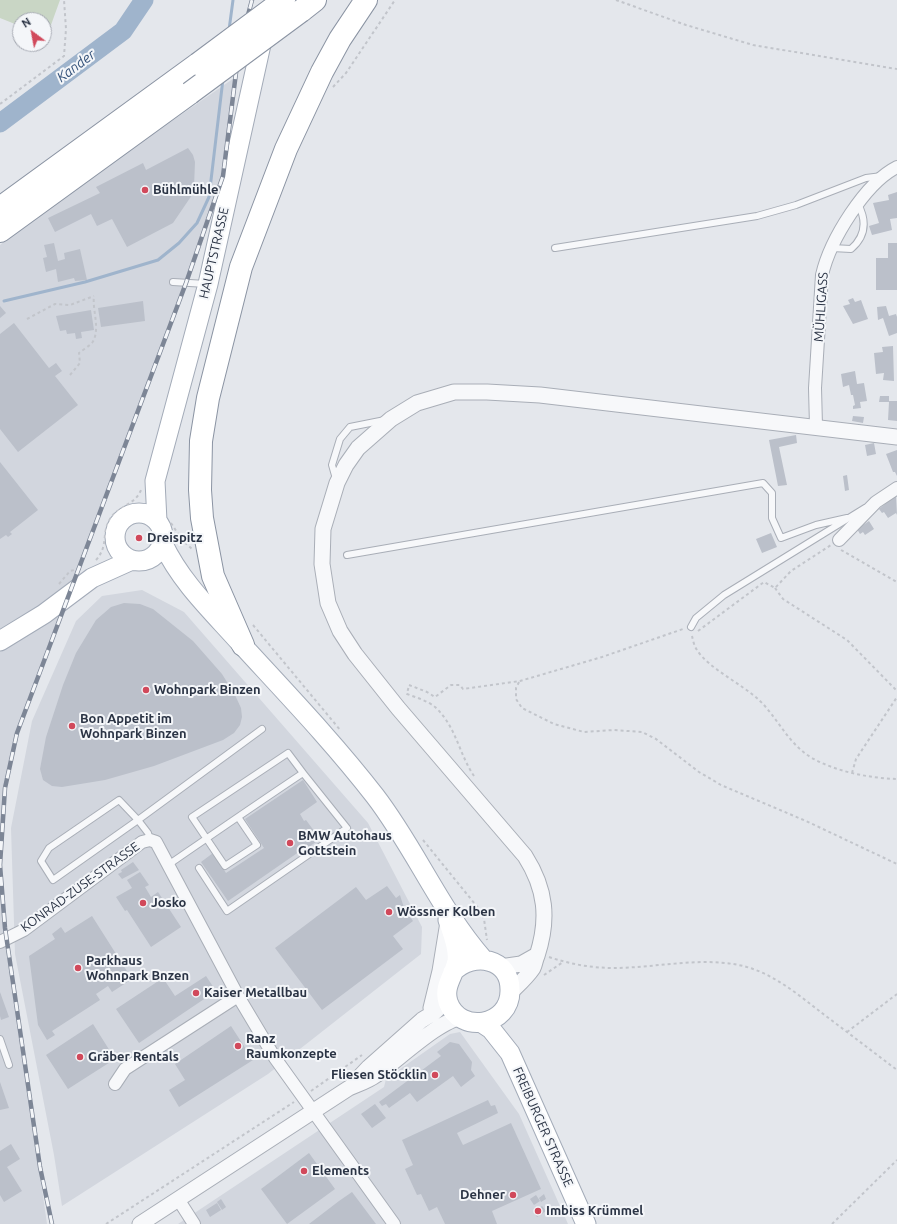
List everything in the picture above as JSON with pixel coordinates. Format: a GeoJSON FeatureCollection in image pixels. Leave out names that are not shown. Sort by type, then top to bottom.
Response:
{"type":"FeatureCollection","features":[{"type":"Feature","properties":{"kind":"highway"},"geometry":{"type":"LineString","coordinates":[[243,645],[213,576],[202,518],[200,490],[201,441],[208,398],[241,268],[286,149],[322,72],[340,39],[366,0]]}},
{"type":"Feature","properties":{"kind":"highway"},"geometry":{"type":"LineString","coordinates":[[0,208],[198,64],[300,4]]}},
{"type":"Feature","properties":{"kind":"highway"},"geometry":{"type":"LineString","coordinates":[[0,231],[190,93],[300,4]]}},
{"type":"Feature","properties":{"kind":"main road","name":"HAUPTSTRASSE"},"geometry":{"type":"LineString","coordinates":[[0,641],[44,614],[90,570],[112,552],[117,526],[124,518],[133,514],[155,481],[208,284],[271,0]]}},
{"type":"Feature","properties":{"kind":"main road","name":"HAUPTSTRASSE"},"geometry":{"type":"LineString","coordinates":[[90,570],[140,560],[157,554],[163,544],[163,520],[155,481]]}},
{"type":"Feature","properties":{"kind":"main road"},"geometry":{"type":"LineString","coordinates":[[133,514],[146,514],[163,520]]}},
{"type":"Feature","properties":{"kind":"main road"},"geometry":{"type":"LineString","coordinates":[[115,541],[119,551],[181,578]]}},
{"type":"Feature","properties":{"kind":"main road"},"geometry":{"type":"LineString","coordinates":[[163,544],[181,578],[243,645],[374,796],[403,834],[447,914],[454,940],[457,960],[449,979],[446,992],[450,1006],[462,1018],[469,1022],[482,1022],[494,1019],[508,1002],[509,981],[447,914]]}},
{"type":"Feature","properties":{"kind":"main road"},"geometry":{"type":"LineString","coordinates":[[453,972],[466,962],[492,963]]}},
{"type":"Feature","properties":{"kind":"main road","name":"FREIBURGER STRASSE"},"geometry":{"type":"LineString","coordinates":[[508,1002],[510,1053]]}},
{"type":"Feature","properties":{"kind":"main road","name":"FREIBURGER STRASSE"},"geometry":{"type":"LineString","coordinates":[[482,1022],[491,1029],[510,1053],[586,1224]]}},
{"type":"Feature","properties":{"kind":"street","name":"MÜHLIGASS"},"geometry":{"type":"LineString","coordinates":[[816,426],[815,388],[822,274],[826,259],[857,203],[882,176],[897,167]]}},
{"type":"Feature","properties":{"kind":"street"},"geometry":{"type":"LineString","coordinates":[[508,1002],[534,966],[543,936],[544,907],[541,890],[535,871],[525,856],[398,708],[340,631],[328,602],[322,564],[323,529],[337,483],[346,465],[358,448],[391,419],[417,403],[454,392],[540,395],[816,426],[897,437]]}},
{"type":"Feature","properties":{"kind":"street"},"geometry":{"type":"LineString","coordinates":[[839,540],[876,502],[897,488]]}},
{"type":"Feature","properties":{"kind":"street","name":"KONRAD-ZUSE-STRASSE"},"geometry":{"type":"LineString","coordinates":[[0,942],[24,930],[142,842],[150,840],[156,842],[238,996],[275,1058],[394,1224]]}},
{"type":"Feature","properties":{"kind":"street"},"geometry":{"type":"LineString","coordinates":[[422,1020],[431,1008],[436,992],[447,914]]}},
{"type":"Feature","properties":{"kind":"street"},"geometry":{"type":"LineString","coordinates":[[492,963],[522,964],[537,955]]}},
{"type":"Feature","properties":{"kind":"street"},"geometry":{"type":"LineString","coordinates":[[349,1088],[365,1070],[422,1020],[435,1012],[443,1004],[446,992]]}},
{"type":"Feature","properties":{"kind":"street"},"geometry":{"type":"LineString","coordinates":[[114,1084],[125,1069],[238,996]]}},
{"type":"Feature","properties":{"kind":"street"},"geometry":{"type":"LineString","coordinates":[[140,1224],[349,1088],[375,1076],[441,1025],[455,1018],[462,1018]]}},
{"type":"Feature","properties":{"kind":"street"},"geometry":{"type":"LineString","coordinates":[[178,1199],[194,1224]]}},
{"type":"Feature","properties":{"kind":"lane"},"geometry":{"type":"LineString","coordinates":[[555,248],[757,216],[796,205],[866,178],[882,176]]}},
{"type":"Feature","properties":{"kind":"lane"},"geometry":{"type":"LineString","coordinates":[[832,248],[851,249],[860,241],[865,220],[857,203]]}},
{"type":"Feature","properties":{"kind":"lane"},"geometry":{"type":"LineString","coordinates":[[173,282],[208,284]]}},
{"type":"Feature","properties":{"kind":"lane"},"geometry":{"type":"LineString","coordinates":[[347,555],[763,483],[772,493],[772,518],[781,538],[816,525],[847,518]]}},
{"type":"Feature","properties":{"kind":"lane"},"geometry":{"type":"LineString","coordinates":[[691,627],[696,618],[724,595],[847,518],[876,502]]}},
{"type":"Feature","properties":{"kind":"lane"},"geometry":{"type":"LineString","coordinates":[[150,840],[148,833],[138,820],[119,800],[50,848],[41,861],[53,880],[138,820],[262,729]]}},
{"type":"Feature","properties":{"kind":"lane"},"geometry":{"type":"LineString","coordinates":[[200,868],[226,911],[347,828],[288,753],[192,817],[225,866],[257,845],[238,817]]}},
{"type":"Feature","properties":{"kind":"lane"},"geometry":{"type":"LineString","coordinates":[[168,865],[304,773]]}},
{"type":"Feature","properties":{"kind":"lane"},"geometry":{"type":"LineString","coordinates":[[0,1040],[9,1065]]}},
{"type":"Feature","properties":{"kind":"path"},"geometry":{"type":"LineString","coordinates":[[0,104],[64,56],[66,29],[64,0]]}},
{"type":"Feature","properties":{"kind":"path"},"geometry":{"type":"LineString","coordinates":[[332,88],[346,73],[395,0]]}},
{"type":"Feature","properties":{"kind":"path"},"geometry":{"type":"LineString","coordinates":[[616,0],[686,25],[753,45],[897,68]]}},
{"type":"Feature","properties":{"kind":"path"},"geometry":{"type":"LineString","coordinates":[[27,319],[56,304],[70,305],[94,296],[92,306],[96,332],[92,343],[79,353],[80,363],[70,375]]}},
{"type":"Feature","properties":{"kind":"path"},"geometry":{"type":"LineString","coordinates":[[54,589],[70,571],[90,570],[103,550],[106,528],[114,513],[134,501],[139,494]]}},
{"type":"Feature","properties":{"kind":"path"},"geometry":{"type":"LineString","coordinates":[[163,520],[182,540],[194,549]]}},
{"type":"Feature","properties":{"kind":"path"},"geometry":{"type":"LineString","coordinates":[[839,540],[839,546],[843,552],[897,582]]}},
{"type":"Feature","properties":{"kind":"path"},"geometry":{"type":"LineString","coordinates":[[775,588],[791,571],[839,540]]}},
{"type":"Feature","properties":{"kind":"path"},"geometry":{"type":"LineString","coordinates":[[692,636],[764,582],[775,588],[783,599],[847,640],[897,691]]}},
{"type":"Feature","properties":{"kind":"path"},"geometry":{"type":"LineString","coordinates":[[474,776],[466,764],[453,730],[434,706],[407,694],[409,685],[435,697],[451,685],[460,685],[464,689],[520,681],[602,657],[691,627],[692,636],[697,650],[710,663],[758,699],[797,747],[812,758],[852,773],[880,779],[897,780]]}},
{"type":"Feature","properties":{"kind":"path"},"geometry":{"type":"LineString","coordinates":[[520,681],[516,688],[516,699],[522,708],[554,724],[584,732],[614,730],[642,732],[656,739],[699,772],[722,785],[806,820],[897,864]]}},
{"type":"Feature","properties":{"kind":"path"},"geometry":{"type":"LineString","coordinates":[[852,773],[856,760],[897,697]]}},
{"type":"Feature","properties":{"kind":"path"},"geometry":{"type":"LineString","coordinates":[[541,977],[563,962],[589,967],[608,968],[677,963],[719,964],[753,969],[798,994],[897,1070]]}},
{"type":"Feature","properties":{"kind":"path"},"geometry":{"type":"LineString","coordinates":[[848,1032],[897,994]]}},
{"type":"Feature","properties":{"kind":"path"},"geometry":{"type":"LineString","coordinates":[[106,1224],[302,1097],[367,1051]]}},
{"type":"Feature","properties":{"kind":"path"},"geometry":{"type":"LineString","coordinates":[[832,1224],[897,1160]]}},
{"type":"Feature","properties":{"kind":"shaded area"},"geometry":{"type":"Polygon","coordinates":[[[237,76],[223,176],[186,283],[17,733],[5,788],[0,865],[0,245],[33,217],[237,76]]]}},
{"type":"Feature","properties":{"kind":"shaded area"},"geometry":{"type":"Polygon","coordinates":[[[142,590],[184,612],[368,823],[422,927],[421,954],[268,1074],[62,1206],[54,1155],[15,954],[11,828],[32,721],[76,621],[102,596],[142,590]]]}},
{"type":"Feature","properties":{"kind":"shaded area"},"geometry":{"type":"Polygon","coordinates":[[[0,865],[5,928],[47,1224],[0,1224],[0,865]]]}},
{"type":"Feature","properties":{"kind":"shaded area"},"geometry":{"type":"Polygon","coordinates":[[[460,1032],[519,1114],[568,1224],[178,1224],[384,1087],[386,1079],[450,1034],[460,1032]]]}},
{"type":"Feature","properties":{"kind":"green space"},"geometry":{"type":"Polygon","coordinates":[[[0,0],[60,0],[52,22],[52,12],[12,12],[12,23],[0,18],[0,0]]]}},
{"type":"Feature","properties":{"kind":"building","name":"Bühlmühle"},"geometry":{"type":"Polygon","coordinates":[[[188,148],[193,155],[195,162],[194,187],[192,195],[173,223],[127,247],[112,219],[97,226],[91,214],[55,232],[48,218],[100,193],[96,187],[143,163],[146,170],[188,148]]]}},
{"type":"Feature","properties":{"kind":"building"},"geometry":{"type":"Polygon","coordinates":[[[897,192],[897,218],[890,219],[892,230],[872,235],[869,226],[879,223],[873,203],[889,200],[888,195],[897,192]]]}},
{"type":"Feature","properties":{"kind":"building"},"geometry":{"type":"Polygon","coordinates":[[[54,243],[58,261],[65,259],[64,253],[80,249],[87,280],[75,281],[74,278],[58,282],[56,269],[46,272],[43,258],[47,257],[44,245],[54,243]]]}},
{"type":"Feature","properties":{"kind":"building"},"geometry":{"type":"Polygon","coordinates":[[[888,243],[897,243],[897,290],[876,290],[876,258],[888,258],[888,243]]]}},
{"type":"Feature","properties":{"kind":"building"},"geometry":{"type":"Polygon","coordinates":[[[853,298],[855,302],[861,300],[868,319],[853,324],[843,306],[850,304],[848,300],[853,298]]]}},
{"type":"Feature","properties":{"kind":"building"},"geometry":{"type":"Polygon","coordinates":[[[143,301],[145,321],[101,327],[98,308],[143,301]]]}},
{"type":"Feature","properties":{"kind":"building"},"geometry":{"type":"Polygon","coordinates":[[[0,306],[6,313],[0,318],[0,306]]]}},
{"type":"Feature","properties":{"kind":"building"},"geometry":{"type":"Polygon","coordinates":[[[886,306],[889,316],[896,314],[897,317],[897,333],[889,336],[883,318],[878,320],[877,307],[886,306]]]}},
{"type":"Feature","properties":{"kind":"building"},"geometry":{"type":"Polygon","coordinates":[[[91,310],[94,330],[81,332],[82,338],[76,339],[75,333],[67,334],[66,330],[60,331],[56,316],[91,310]]]}},
{"type":"Feature","properties":{"kind":"building"},"geometry":{"type":"Polygon","coordinates":[[[14,323],[49,368],[56,363],[62,371],[55,376],[78,405],[18,452],[0,429],[0,334],[14,323]]]}},
{"type":"Feature","properties":{"kind":"building"},"geometry":{"type":"Polygon","coordinates":[[[893,346],[894,381],[883,380],[884,373],[876,374],[874,353],[883,352],[882,347],[893,346]]]}},
{"type":"Feature","properties":{"kind":"building"},"geometry":{"type":"Polygon","coordinates":[[[855,371],[857,384],[864,383],[867,401],[860,402],[861,408],[853,409],[853,406],[855,405],[853,395],[851,395],[849,385],[843,387],[841,374],[855,371]]]}},
{"type":"Feature","properties":{"kind":"building"},"geometry":{"type":"Polygon","coordinates":[[[880,396],[889,396],[889,401],[897,401],[897,421],[888,420],[889,402],[879,402],[880,396]]]}},
{"type":"Feature","properties":{"kind":"building"},"geometry":{"type":"Polygon","coordinates":[[[853,416],[864,417],[863,423],[852,421],[853,416]]]}},
{"type":"Feature","properties":{"kind":"building"},"geometry":{"type":"Polygon","coordinates":[[[796,435],[797,443],[779,447],[787,485],[778,486],[769,440],[796,435]]]}},
{"type":"Feature","properties":{"kind":"building"},"geometry":{"type":"Polygon","coordinates":[[[874,443],[876,454],[867,456],[865,445],[874,443]]]}},
{"type":"Feature","properties":{"kind":"building"},"geometry":{"type":"Polygon","coordinates":[[[897,450],[897,476],[895,472],[893,472],[886,454],[897,450]]]}},
{"type":"Feature","properties":{"kind":"building"},"geometry":{"type":"Polygon","coordinates":[[[0,462],[38,510],[10,532],[12,534],[8,537],[6,535],[0,539],[0,462]]]}},
{"type":"Feature","properties":{"kind":"building"},"geometry":{"type":"Polygon","coordinates":[[[847,475],[849,490],[845,491],[843,476],[847,475]]]}},
{"type":"Feature","properties":{"kind":"building"},"geometry":{"type":"Polygon","coordinates":[[[896,495],[897,515],[896,513],[888,518],[884,512],[882,513],[879,509],[896,495]]]}},
{"type":"Feature","properties":{"kind":"building"},"geometry":{"type":"Polygon","coordinates":[[[869,521],[874,529],[865,535],[863,532],[860,534],[857,529],[869,521]]]}},
{"type":"Feature","properties":{"kind":"building"},"geometry":{"type":"Polygon","coordinates":[[[771,533],[777,547],[762,553],[756,539],[771,533]]]}},
{"type":"Feature","properties":{"kind":"building","name":"Wohnpark Binzen"},"geometry":{"type":"Polygon","coordinates":[[[124,603],[140,604],[153,609],[193,641],[222,674],[235,695],[241,708],[242,717],[240,725],[234,733],[223,740],[154,766],[105,780],[62,787],[52,786],[43,780],[40,769],[46,737],[63,685],[76,653],[96,620],[111,607],[124,603]]]}},
{"type":"Feature","properties":{"kind":"building","name":"BMW Autohaus Gottstein"},"geometry":{"type":"Polygon","coordinates":[[[303,780],[317,802],[300,814],[304,821],[306,820],[320,839],[228,901],[201,862],[213,853],[226,873],[264,848],[245,819],[303,780]]]}},
{"type":"Feature","properties":{"kind":"building"},"geometry":{"type":"Polygon","coordinates":[[[133,862],[139,870],[122,879],[118,874],[122,872],[121,870],[133,862]]]}},
{"type":"Feature","properties":{"kind":"building","name":"Josko"},"geometry":{"type":"Polygon","coordinates":[[[140,872],[149,885],[145,887],[151,897],[158,892],[181,927],[151,947],[127,910],[125,911],[116,897],[132,888],[127,880],[140,872]]]}},
{"type":"Feature","properties":{"kind":"building"},"geometry":{"type":"Polygon","coordinates":[[[387,886],[396,898],[400,895],[404,908],[413,921],[393,936],[403,949],[322,1010],[275,948],[356,887],[366,900],[387,886]]]}},
{"type":"Feature","properties":{"kind":"building","name":"Parkhaus Wohnpark Bnzen"},"geometry":{"type":"Polygon","coordinates":[[[92,916],[132,979],[112,992],[108,986],[96,994],[100,1000],[52,1031],[55,1035],[47,1040],[38,1025],[29,956],[55,939],[52,934],[61,927],[65,933],[92,916]]]}},
{"type":"Feature","properties":{"kind":"building"},"geometry":{"type":"Polygon","coordinates":[[[206,976],[216,991],[139,1043],[116,1009],[163,978],[175,996],[206,976]]]}},
{"type":"Feature","properties":{"kind":"building"},"geometry":{"type":"Polygon","coordinates":[[[0,992],[9,1017],[1,1020],[0,1016],[0,992]]]}},
{"type":"Feature","properties":{"kind":"building","name":"Gräber Rentals"},"geometry":{"type":"Polygon","coordinates":[[[93,1024],[115,1059],[68,1089],[46,1055],[93,1024]]]}},
{"type":"Feature","properties":{"kind":"building"},"geometry":{"type":"Polygon","coordinates":[[[231,1026],[253,1060],[179,1107],[169,1090],[185,1080],[175,1064],[231,1026]]]}},
{"type":"Feature","properties":{"kind":"building"},"geometry":{"type":"Polygon","coordinates":[[[450,1042],[459,1044],[472,1062],[471,1070],[475,1076],[461,1087],[453,1076],[417,1102],[410,1093],[389,1108],[386,1104],[382,1106],[379,1102],[441,1056],[437,1052],[450,1042]]]}},
{"type":"Feature","properties":{"kind":"building"},"geometry":{"type":"Polygon","coordinates":[[[0,1082],[9,1108],[0,1110],[0,1082]]]}},
{"type":"Feature","properties":{"kind":"building"},"geometry":{"type":"Polygon","coordinates":[[[488,1100],[491,1106],[495,1105],[498,1113],[457,1133],[463,1145],[511,1123],[541,1189],[492,1211],[497,1224],[445,1224],[437,1207],[429,1211],[421,1194],[417,1195],[405,1169],[413,1165],[402,1140],[488,1100]]]}},
{"type":"Feature","properties":{"kind":"building"},"geometry":{"type":"Polygon","coordinates":[[[375,1104],[386,1118],[372,1128],[361,1114],[375,1104]]]}},
{"type":"Feature","properties":{"kind":"building"},"geometry":{"type":"Polygon","coordinates":[[[11,1144],[20,1159],[7,1167],[22,1191],[4,1202],[0,1195],[0,1151],[11,1144]]]}},
{"type":"Feature","properties":{"kind":"building","name":"Elements"},"geometry":{"type":"Polygon","coordinates":[[[309,1153],[335,1189],[287,1224],[261,1189],[309,1153]]]}},
{"type":"Feature","properties":{"kind":"building"},"geometry":{"type":"Polygon","coordinates":[[[352,1192],[376,1224],[309,1224],[339,1201],[352,1192]]]}},
{"type":"Feature","properties":{"kind":"building"},"geometry":{"type":"Polygon","coordinates":[[[544,1194],[546,1199],[541,1202],[539,1198],[544,1194]]]}},
{"type":"Feature","properties":{"kind":"building"},"geometry":{"type":"Polygon","coordinates":[[[536,1195],[540,1201],[534,1205],[530,1199],[536,1195]]]}},
{"type":"Feature","properties":{"kind":"building"},"geometry":{"type":"Polygon","coordinates":[[[221,1199],[226,1207],[222,1210],[217,1202],[221,1199]]]}},
{"type":"Feature","properties":{"kind":"building"},"geometry":{"type":"Polygon","coordinates":[[[217,1203],[221,1210],[210,1217],[206,1210],[217,1203]]]}},
{"type":"Feature","properties":{"kind":"building"},"geometry":{"type":"Polygon","coordinates":[[[542,1206],[546,1211],[537,1217],[534,1212],[542,1206]]]}},
{"type":"Feature","properties":{"kind":"waterway","name":"Kander"},"geometry":{"type":"LineString","coordinates":[[0,123],[123,31],[144,0]]}},
{"type":"Feature","properties":{"kind":"waterway"},"geometry":{"type":"LineString","coordinates":[[229,30],[233,0]]}},
{"type":"Feature","properties":{"kind":"waterway"},"geometry":{"type":"LineString","coordinates":[[4,301],[85,282],[158,260],[179,243],[197,223],[209,197],[223,79]]}},
{"type":"Feature","properties":{"kind":"railway"},"geometry":{"type":"LineString","coordinates":[[52,1224],[40,1167],[5,928],[0,865],[5,788],[17,733],[186,283],[223,176],[239,49],[252,0]]}},
{"type":"Feature","properties":{"kind":"place","name":"Bühlmühle"},"geometry":{"type":"Point","coordinates":[145,190]}},
{"type":"Feature","properties":{"kind":"place","name":"Dreispitz"},"geometry":{"type":"Point","coordinates":[139,538]}},
{"type":"Feature","properties":{"kind":"place","name":"Wohnpark Binzen"},"geometry":{"type":"Point","coordinates":[146,690]}},
{"type":"Feature","properties":{"kind":"place","name":"Bon Appetit im Wohnpark Binzen"},"geometry":{"type":"Point","coordinates":[72,726]}},
{"type":"Feature","properties":{"kind":"place","name":"BMW Autohaus Gottstein"},"geometry":{"type":"Point","coordinates":[290,843]}},
{"type":"Feature","properties":{"kind":"place","name":"Josko"},"geometry":{"type":"Point","coordinates":[143,903]}},
{"type":"Feature","properties":{"kind":"place","name":"Wössner Kolben"},"geometry":{"type":"Point","coordinates":[389,912]}},
{"type":"Feature","properties":{"kind":"place","name":"Parkhaus Wohnpark Bnzen"},"geometry":{"type":"Point","coordinates":[78,968]}},
{"type":"Feature","properties":{"kind":"place","name":"Kaiser Metallbau"},"geometry":{"type":"Point","coordinates":[196,993]}},
{"type":"Feature","properties":{"kind":"place","name":"Ranz Raumkonzepte"},"geometry":{"type":"Point","coordinates":[238,1046]}},
{"type":"Feature","properties":{"kind":"place","name":"Gräber Rentals"},"geometry":{"type":"Point","coordinates":[80,1057]}},
{"type":"Feature","properties":{"kind":"place","name":"Fliesen Stöcklin"},"geometry":{"type":"Point","coordinates":[435,1075]}},
{"type":"Feature","properties":{"kind":"place","name":"Elements"},"geometry":{"type":"Point","coordinates":[304,1171]}},
{"type":"Feature","properties":{"kind":"place","name":"Dehner"},"geometry":{"type":"Point","coordinates":[513,1195]}},
{"type":"Feature","properties":{"kind":"place","name":"Imbiss Krümmel"},"geometry":{"type":"Point","coordinates":[538,1211]}}]}
